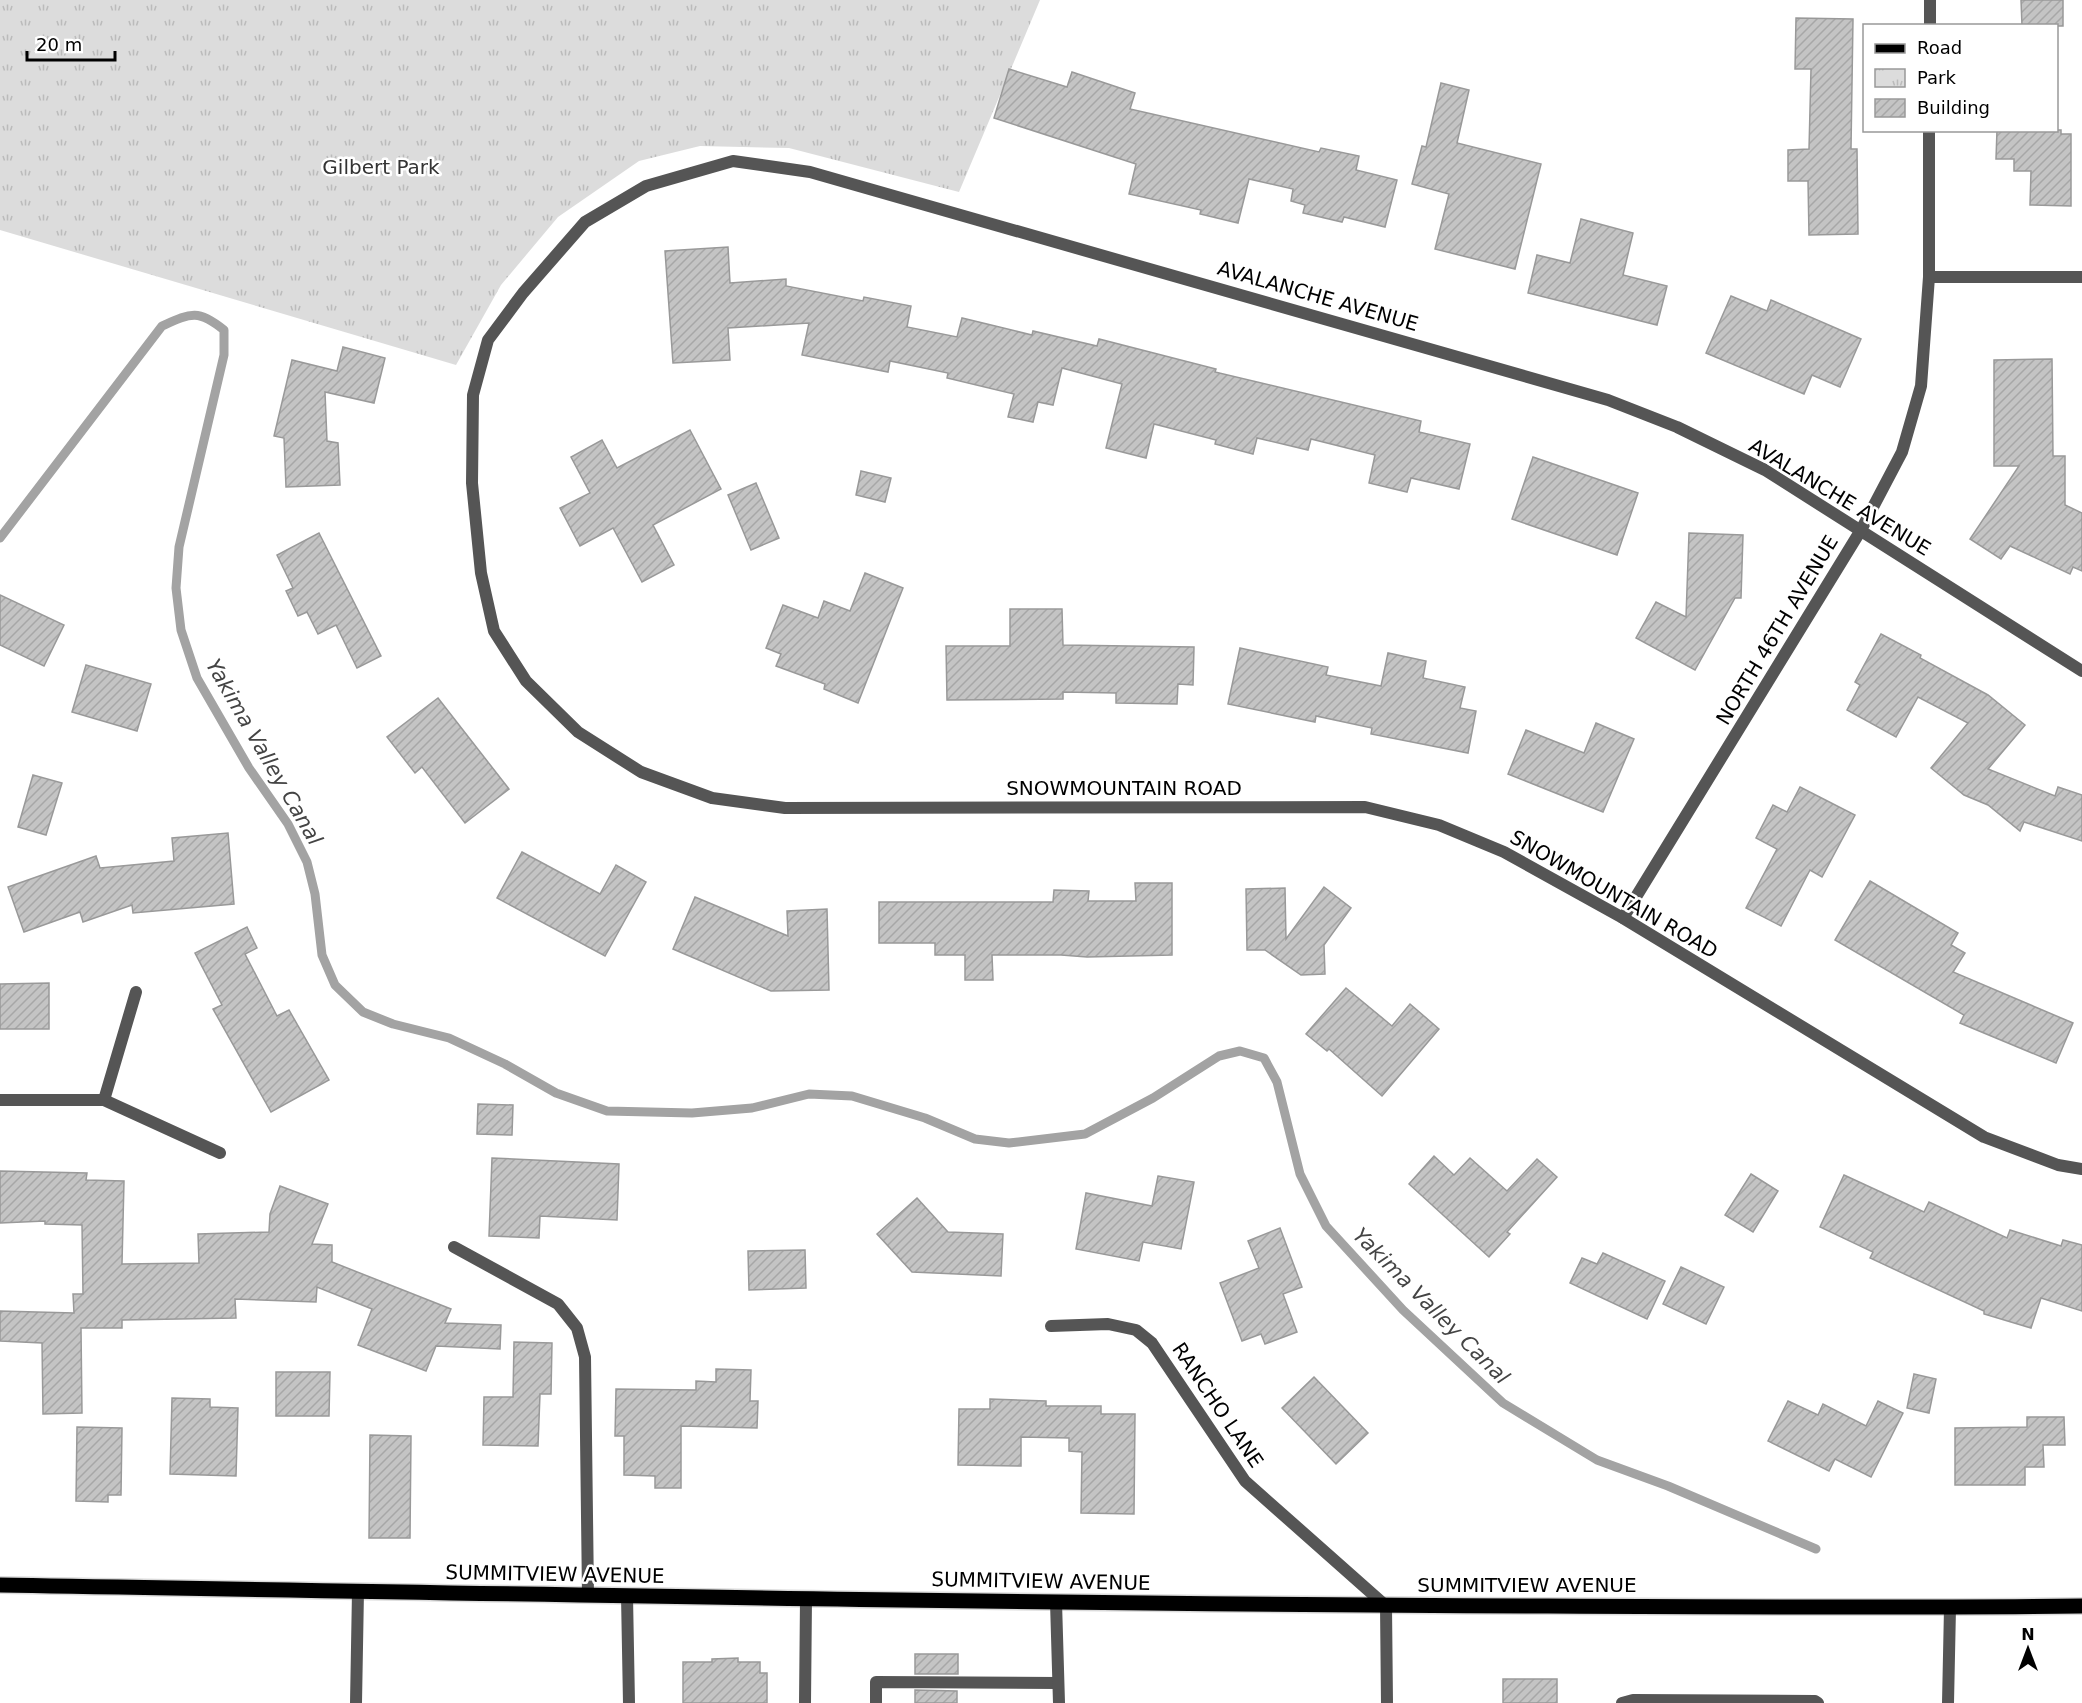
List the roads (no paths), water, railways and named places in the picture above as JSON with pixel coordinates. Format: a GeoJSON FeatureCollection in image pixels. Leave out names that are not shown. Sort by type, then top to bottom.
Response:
{"type":"FeatureCollection","features":[{"type":"Feature","properties":{"kind":"main road","name":"SUMMITVIEW AVENUE"},"geometry":{"type":"LineString","coordinates":[[0,1585],[1386,1606],[1950,1608],[2082,1606]]}},
{"type":"Feature","properties":{"kind":"street"},"geometry":{"type":"LineString","coordinates":[[1930,0],[1930,24]]}},
{"type":"Feature","properties":{"kind":"street","name":"NORTH 46TH AVENUE"},"geometry":{"type":"LineString","coordinates":[[1623,918],[1861,530],[1902,452],[1921,386],[1929,276],[1929,132]]}},
{"type":"Feature","properties":{"kind":"street","name":"AVALANCHE AVENUE"},"geometry":{"type":"LineString","coordinates":[[522,293],[585,222],[646,186],[733,161],[810,172],[1608,400],[1677,427],[1765,470],[2082,672]]}},
{"type":"Feature","properties":{"kind":"street"},"geometry":{"type":"LineString","coordinates":[[1929,276],[2082,277]]}},
{"type":"Feature","properties":{"kind":"street","name":"SNOWMOUNTAIN ROAD"},"geometry":{"type":"LineString","coordinates":[[522,293],[488,340],[473,395],[472,483],[481,573],[494,631],[526,681],[578,732],[641,772],[712,798],[785,808],[1365,807],[1439,825],[1504,852],[1623,918],[1984,1137],[2058,1165],[2082,1169]]}},
{"type":"Feature","properties":{"kind":"street"},"geometry":{"type":"LineString","coordinates":[[104,1100],[136,992]]}},
{"type":"Feature","properties":{"kind":"street"},"geometry":{"type":"LineString","coordinates":[[0,1100],[104,1100],[220,1153]]}},
{"type":"Feature","properties":{"kind":"street"},"geometry":{"type":"LineString","coordinates":[[454,1247],[558,1304],[577,1328],[585,1357],[588,1595]]}},
{"type":"Feature","properties":{"kind":"street","name":"RANCHO LANE"},"geometry":{"type":"LineString","coordinates":[[1051,1326],[1108,1324],[1137,1330],[1152,1342],[1245,1481],[1386,1606]]}},
{"type":"Feature","properties":{"kind":"street"},"geometry":{"type":"LineString","coordinates":[[356,1703],[358,1592]]}},
{"type":"Feature","properties":{"kind":"street"},"geometry":{"type":"LineString","coordinates":[[627,1596],[629,1703]]}},
{"type":"Feature","properties":{"kind":"street"},"geometry":{"type":"LineString","coordinates":[[805,1703],[806,1599]]}},
{"type":"Feature","properties":{"kind":"street"},"geometry":{"type":"LineString","coordinates":[[1056,1602],[1059,1703]]}},
{"type":"Feature","properties":{"kind":"street"},"geometry":{"type":"LineString","coordinates":[[1386,1606],[1387,1703]]}},
{"type":"Feature","properties":{"kind":"street"},"geometry":{"type":"LineString","coordinates":[[1948,1703],[1950,1608]]}},
{"type":"Feature","properties":{"kind":"street"},"geometry":{"type":"LineString","coordinates":[[876,1703],[876,1682],[1058,1683]]}},
{"type":"Feature","properties":{"kind":"street"},"geometry":{"type":"LineString","coordinates":[[1622,1703],[1633,1700],[1815,1701],[1818,1703]]}},
{"type":"Feature","properties":{"kind":"waterway","name":"Yakima Valley Canal"},"geometry":{"type":"LineString","coordinates":[[0,538],[162,326],[194,315],[215,323],[224,330],[224,355],[179,547],[176,588],[181,630],[197,678],[249,768],[288,824],[307,862],[315,894],[322,955],[335,985],[363,1012],[393,1024],[449,1038],[505,1064],[556,1093],[607,1111],[692,1113],[752,1108],[809,1094],[852,1096],[925,1118],[975,1139],[1009,1143],[1085,1134],[1153,1098],[1219,1056],[1240,1051],[1264,1058],[1277,1082],[1300,1174],[1326,1226],[1403,1310],[1503,1403],[1597,1460],[1668,1486],[1816,1549]]}},
{"type":"Feature","properties":{"kind":"park label","name":"Gilbert Park"},"geometry":{"type":"Point","coordinates":[381,167]}}]}
